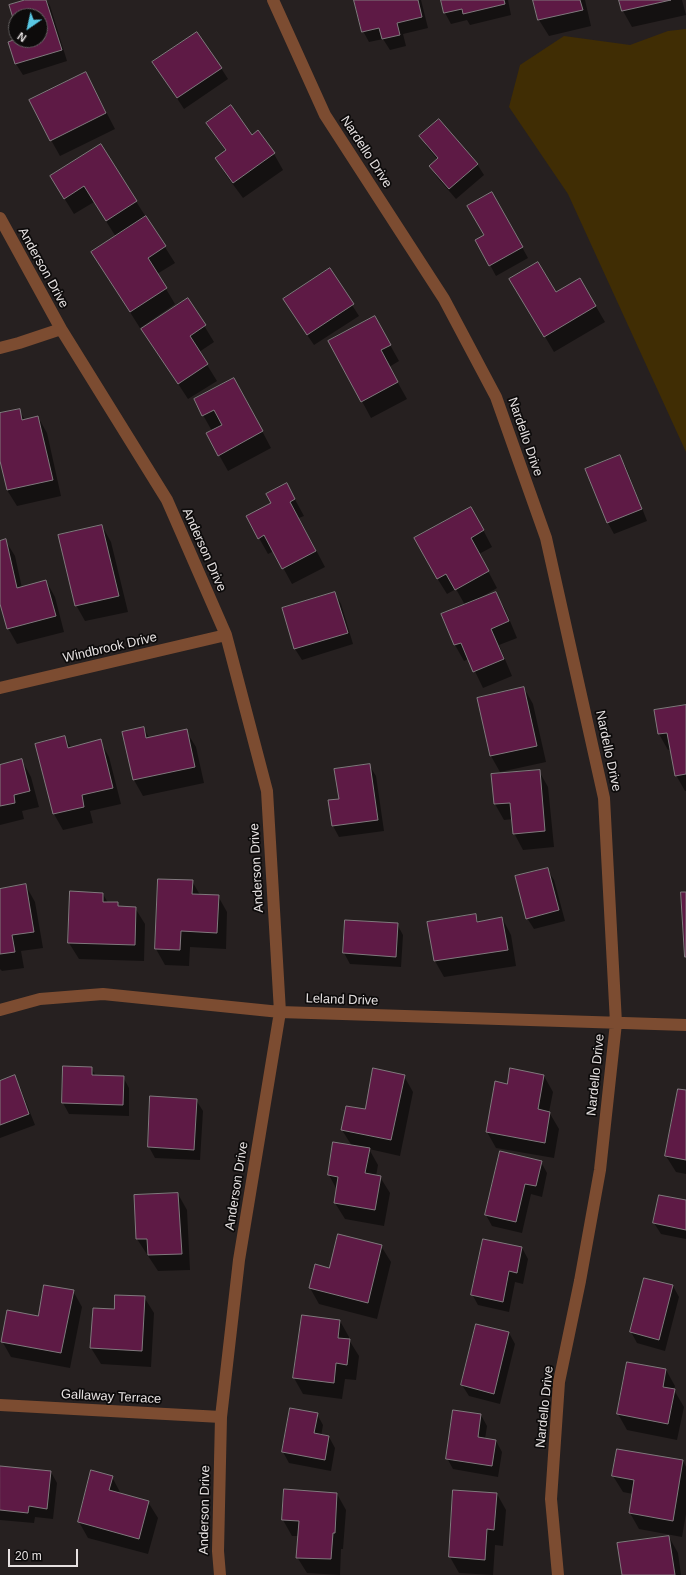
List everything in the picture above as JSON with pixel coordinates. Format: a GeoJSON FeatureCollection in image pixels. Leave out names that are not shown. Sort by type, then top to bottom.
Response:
{"type":"FeatureCollection","features":[{"type":"Feature","properties":{"kind":"street","name":"Nardello Drive"},"geometry":{"type":"LineString","coordinates":[[273,0],[325,115],[444,299],[496,397],[546,538],[604,798],[616,1023],[600,1170],[580,1281],[559,1382],[551,1499],[558,1575]]}},
{"type":"Feature","properties":{"kind":"street","name":"Anderson Drive"},"geometry":{"type":"LineString","coordinates":[[0,218],[61,329],[167,500],[226,635],[267,791],[280,1012],[239,1260],[221,1417],[218,1551],[220,1575]]}},
{"type":"Feature","properties":{"kind":"street"},"geometry":{"type":"LineString","coordinates":[[0,348],[19,344],[61,329]]}},
{"type":"Feature","properties":{"kind":"street","name":"Windbrook Drive"},"geometry":{"type":"LineString","coordinates":[[0,688],[226,635]]}},
{"type":"Feature","properties":{"kind":"street","name":"Leland Drive"},"geometry":{"type":"LineString","coordinates":[[0,1010],[40,1000],[103,994],[280,1012],[686,1025]]}},
{"type":"Feature","properties":{"kind":"street","name":"Gallaway Terrace"},"geometry":{"type":"LineString","coordinates":[[0,1405],[221,1417]]}},
{"type":"Feature","properties":{"kind":"shaded area"},"geometry":{"type":"Polygon","coordinates":[[[686,29],[686,452],[568,194],[509,107],[520,65],[564,36],[630,45],[668,31],[686,29]]]}},
{"type":"Feature","properties":{"kind":"building"},"geometry":{"type":"Polygon","coordinates":[[[25,0],[46,0],[62,50],[15,64],[10,48],[48,48],[48,8],[10,8],[9,5],[25,0]]]}},
{"type":"Feature","properties":{"kind":"building"},"geometry":{"type":"Polygon","coordinates":[[[354,0],[418,0],[422,17],[397,23],[400,35],[382,39],[379,28],[362,32],[354,0]]]}},
{"type":"Feature","properties":{"kind":"building"},"geometry":{"type":"Polygon","coordinates":[[[441,0],[504,0],[505,4],[463,14],[462,9],[444,13],[441,0]]]}},
{"type":"Feature","properties":{"kind":"building"},"geometry":{"type":"Polygon","coordinates":[[[533,0],[580,0],[583,10],[538,20],[533,0]]]}},
{"type":"Feature","properties":{"kind":"building"},"geometry":{"type":"Polygon","coordinates":[[[619,0],[671,0],[622,11],[619,0]]]}},
{"type":"Feature","properties":{"kind":"building"},"geometry":{"type":"Polygon","coordinates":[[[197,32],[222,68],[177,98],[152,62],[197,32]]]}},
{"type":"Feature","properties":{"kind":"building"},"geometry":{"type":"Polygon","coordinates":[[[86,72],[106,113],[50,141],[29,100],[86,72]]]}},
{"type":"Feature","properties":{"kind":"building"},"geometry":{"type":"Polygon","coordinates":[[[231,105],[252,135],[258,130],[275,153],[233,183],[215,158],[226,150],[206,123],[231,105]]]}},
{"type":"Feature","properties":{"kind":"building"},"geometry":{"type":"Polygon","coordinates":[[[439,119],[478,164],[449,189],[429,166],[438,158],[419,136],[439,119]]]}},
{"type":"Feature","properties":{"kind":"building"},"geometry":{"type":"Polygon","coordinates":[[[101,144],[137,201],[106,221],[84,186],[64,199],[50,176],[101,144]]]}},
{"type":"Feature","properties":{"kind":"building"},"geometry":{"type":"Polygon","coordinates":[[[492,192],[523,247],[489,266],[475,240],[484,235],[467,206],[492,192]]]}},
{"type":"Feature","properties":{"kind":"building"},"geometry":{"type":"Polygon","coordinates":[[[146,216],[166,246],[148,258],[167,288],[130,312],[91,252],[146,216]]]}},
{"type":"Feature","properties":{"kind":"building"},"geometry":{"type":"Polygon","coordinates":[[[538,262],[556,292],[580,278],[596,306],[544,337],[509,279],[538,262]]]}},
{"type":"Feature","properties":{"kind":"building"},"geometry":{"type":"Polygon","coordinates":[[[330,268],[354,304],[307,335],[283,299],[330,268]]]}},
{"type":"Feature","properties":{"kind":"building"},"geometry":{"type":"Polygon","coordinates":[[[188,298],[206,325],[190,336],[208,364],[178,384],[141,329],[188,298]]]}},
{"type":"Feature","properties":{"kind":"building"},"geometry":{"type":"Polygon","coordinates":[[[375,316],[391,345],[381,350],[398,382],[361,402],[328,341],[375,316]]]}},
{"type":"Feature","properties":{"kind":"building"},"geometry":{"type":"Polygon","coordinates":[[[234,378],[263,431],[218,456],[206,433],[222,425],[214,410],[202,416],[194,399],[234,378]]]}},
{"type":"Feature","properties":{"kind":"building"},"geometry":{"type":"Polygon","coordinates":[[[20,409],[22,420],[38,416],[53,480],[7,490],[0,461],[0,413],[20,409]]]}},
{"type":"Feature","properties":{"kind":"building"},"geometry":{"type":"Polygon","coordinates":[[[620,455],[642,509],[607,523],[585,469],[620,455]]]}},
{"type":"Feature","properties":{"kind":"building"},"geometry":{"type":"Polygon","coordinates":[[[287,483],[295,499],[290,502],[316,551],[282,569],[264,535],[258,539],[246,516],[271,503],[266,494],[287,483]]]}},
{"type":"Feature","properties":{"kind":"building"},"geometry":{"type":"Polygon","coordinates":[[[471,507],[484,530],[471,538],[489,571],[455,590],[446,574],[437,579],[414,538],[471,507]]]}},
{"type":"Feature","properties":{"kind":"building"},"geometry":{"type":"Polygon","coordinates":[[[102,525],[119,596],[75,606],[58,535],[102,525]]]}},
{"type":"Feature","properties":{"kind":"building"},"geometry":{"type":"Polygon","coordinates":[[[6,539],[17,588],[46,580],[56,616],[7,629],[0,604],[0,541],[6,539]]]}},
{"type":"Feature","properties":{"kind":"building"},"geometry":{"type":"Polygon","coordinates":[[[335,592],[348,633],[294,649],[282,608],[335,592]]]}},
{"type":"Feature","properties":{"kind":"building"},"geometry":{"type":"Polygon","coordinates":[[[496,592],[509,621],[491,629],[504,659],[473,672],[461,643],[454,645],[441,614],[496,592]]]}},
{"type":"Feature","properties":{"kind":"building"},"geometry":{"type":"Polygon","coordinates":[[[524,687],[537,746],[490,756],[477,698],[524,687]]]}},
{"type":"Feature","properties":{"kind":"building"},"geometry":{"type":"Polygon","coordinates":[[[686,705],[686,774],[675,776],[667,733],[658,734],[654,710],[686,705]]]}},
{"type":"Feature","properties":{"kind":"building"},"geometry":{"type":"Polygon","coordinates":[[[144,727],[146,738],[187,729],[195,767],[133,780],[122,732],[144,727]]]}},
{"type":"Feature","properties":{"kind":"building"},"geometry":{"type":"Polygon","coordinates":[[[65,736],[68,748],[101,739],[113,788],[82,795],[84,807],[53,814],[35,744],[65,736]]]}},
{"type":"Feature","properties":{"kind":"building"},"geometry":{"type":"Polygon","coordinates":[[[22,759],[30,791],[14,795],[15,803],[0,806],[0,765],[22,759]]]}},
{"type":"Feature","properties":{"kind":"building"},"geometry":{"type":"Polygon","coordinates":[[[370,764],[378,820],[332,826],[328,800],[339,799],[334,769],[370,764]]]}},
{"type":"Feature","properties":{"kind":"building"},"geometry":{"type":"Polygon","coordinates":[[[540,770],[545,831],[513,834],[510,803],[494,804],[491,774],[540,770]]]}},
{"type":"Feature","properties":{"kind":"building"},"geometry":{"type":"Polygon","coordinates":[[[548,868],[559,910],[526,919],[515,876],[548,868]]]}},
{"type":"Feature","properties":{"kind":"building"},"geometry":{"type":"Polygon","coordinates":[[[158,879],[193,880],[192,894],[219,895],[217,933],[181,931],[180,950],[155,949],[158,879]]]}},
{"type":"Feature","properties":{"kind":"building"},"geometry":{"type":"Polygon","coordinates":[[[26,884],[34,932],[12,935],[15,952],[0,954],[0,889],[26,884]]]}},
{"type":"Feature","properties":{"kind":"building"},"geometry":{"type":"Polygon","coordinates":[[[70,891],[103,893],[103,902],[118,902],[118,906],[136,907],[135,945],[68,943],[70,891]]]}},
{"type":"Feature","properties":{"kind":"building"},"geometry":{"type":"Polygon","coordinates":[[[681,892],[686,892],[686,957],[685,957],[681,892]]]}},
{"type":"Feature","properties":{"kind":"building"},"geometry":{"type":"Polygon","coordinates":[[[476,914],[477,922],[502,917],[508,950],[434,961],[427,922],[476,914]]]}},
{"type":"Feature","properties":{"kind":"building"},"geometry":{"type":"Polygon","coordinates":[[[345,920],[398,923],[396,957],[343,953],[345,920]]]}},
{"type":"Feature","properties":{"kind":"building"},"geometry":{"type":"Polygon","coordinates":[[[63,1066],[92,1067],[92,1075],[124,1076],[123,1105],[62,1103],[63,1066]]]}},
{"type":"Feature","properties":{"kind":"building"},"geometry":{"type":"Polygon","coordinates":[[[373,1068],[405,1075],[391,1140],[341,1130],[346,1106],[365,1109],[373,1068]]]}},
{"type":"Feature","properties":{"kind":"building"},"geometry":{"type":"Polygon","coordinates":[[[510,1068],[544,1075],[538,1109],[550,1112],[545,1143],[486,1132],[495,1081],[507,1084],[510,1068]]]}},
{"type":"Feature","properties":{"kind":"building"},"geometry":{"type":"Polygon","coordinates":[[[15,1075],[29,1114],[0,1125],[0,1081],[15,1075]]]}},
{"type":"Feature","properties":{"kind":"building"},"geometry":{"type":"Polygon","coordinates":[[[678,1089],[686,1090],[686,1160],[665,1156],[678,1089]]]}},
{"type":"Feature","properties":{"kind":"building"},"geometry":{"type":"Polygon","coordinates":[[[150,1096],[197,1099],[194,1150],[148,1147],[150,1096]]]}},
{"type":"Feature","properties":{"kind":"building"},"geometry":{"type":"Polygon","coordinates":[[[333,1142],[370,1148],[365,1173],[381,1176],[375,1210],[334,1203],[338,1177],[328,1175],[333,1142]]]}},
{"type":"Feature","properties":{"kind":"building"},"geometry":{"type":"Polygon","coordinates":[[[500,1151],[542,1161],[536,1186],[525,1184],[516,1222],[485,1215],[500,1151]]]}},
{"type":"Feature","properties":{"kind":"building"},"geometry":{"type":"Polygon","coordinates":[[[178,1193],[182,1254],[148,1255],[147,1239],[136,1239],[134,1195],[178,1193]]]}},
{"type":"Feature","properties":{"kind":"building"},"geometry":{"type":"Polygon","coordinates":[[[659,1195],[686,1200],[686,1230],[653,1223],[659,1195]]]}},
{"type":"Feature","properties":{"kind":"building"},"geometry":{"type":"Polygon","coordinates":[[[338,1234],[382,1245],[368,1303],[309,1288],[315,1264],[329,1268],[338,1234]]]}},
{"type":"Feature","properties":{"kind":"building"},"geometry":{"type":"Polygon","coordinates":[[[483,1239],[522,1247],[517,1273],[509,1271],[503,1302],[471,1295],[483,1239]]]}},
{"type":"Feature","properties":{"kind":"building"},"geometry":{"type":"Polygon","coordinates":[[[644,1278],[673,1285],[659,1340],[630,1332],[644,1278]]]}},
{"type":"Feature","properties":{"kind":"building"},"geometry":{"type":"Polygon","coordinates":[[[44,1285],[74,1290],[61,1353],[1,1342],[7,1310],[38,1316],[44,1285]]]}},
{"type":"Feature","properties":{"kind":"building"},"geometry":{"type":"Polygon","coordinates":[[[115,1295],[145,1296],[142,1351],[90,1348],[93,1308],[114,1309],[115,1295]]]}},
{"type":"Feature","properties":{"kind":"building"},"geometry":{"type":"Polygon","coordinates":[[[302,1315],[340,1320],[338,1338],[350,1339],[347,1365],[336,1363],[334,1383],[293,1378],[302,1315]]]}},
{"type":"Feature","properties":{"kind":"building"},"geometry":{"type":"Polygon","coordinates":[[[476,1324],[509,1332],[494,1394],[461,1385],[476,1324]]]}},
{"type":"Feature","properties":{"kind":"building"},"geometry":{"type":"Polygon","coordinates":[[[627,1362],[666,1369],[663,1387],[675,1389],[668,1424],[617,1414],[627,1362]]]}},
{"type":"Feature","properties":{"kind":"building"},"geometry":{"type":"Polygon","coordinates":[[[290,1408],[318,1413],[314,1433],[329,1436],[325,1460],[282,1452],[290,1408]]]}},
{"type":"Feature","properties":{"kind":"building"},"geometry":{"type":"Polygon","coordinates":[[[453,1410],[481,1414],[478,1437],[496,1440],[492,1466],[446,1459],[453,1410]]]}},
{"type":"Feature","properties":{"kind":"building"},"geometry":{"type":"Polygon","coordinates":[[[617,1449],[683,1460],[673,1521],[629,1513],[634,1480],[612,1476],[617,1449]]]}},
{"type":"Feature","properties":{"kind":"building"},"geometry":{"type":"Polygon","coordinates":[[[0,1466],[51,1471],[47,1509],[29,1506],[28,1513],[0,1510],[0,1466]]]}},
{"type":"Feature","properties":{"kind":"building"},"geometry":{"type":"Polygon","coordinates":[[[91,1470],[113,1476],[109,1490],[149,1501],[139,1539],[78,1522],[91,1470]]]}},
{"type":"Feature","properties":{"kind":"building"},"geometry":{"type":"Polygon","coordinates":[[[284,1489],[337,1493],[335,1533],[333,1533],[331,1559],[296,1558],[299,1521],[282,1520],[284,1489]]]}},
{"type":"Feature","properties":{"kind":"building"},"geometry":{"type":"Polygon","coordinates":[[[453,1490],[497,1493],[494,1530],[487,1529],[485,1560],[449,1557],[453,1490]]]}},
{"type":"Feature","properties":{"kind":"building"},"geometry":{"type":"Polygon","coordinates":[[[669,1536],[675,1575],[622,1575],[617,1543],[669,1536]]]}}]}
